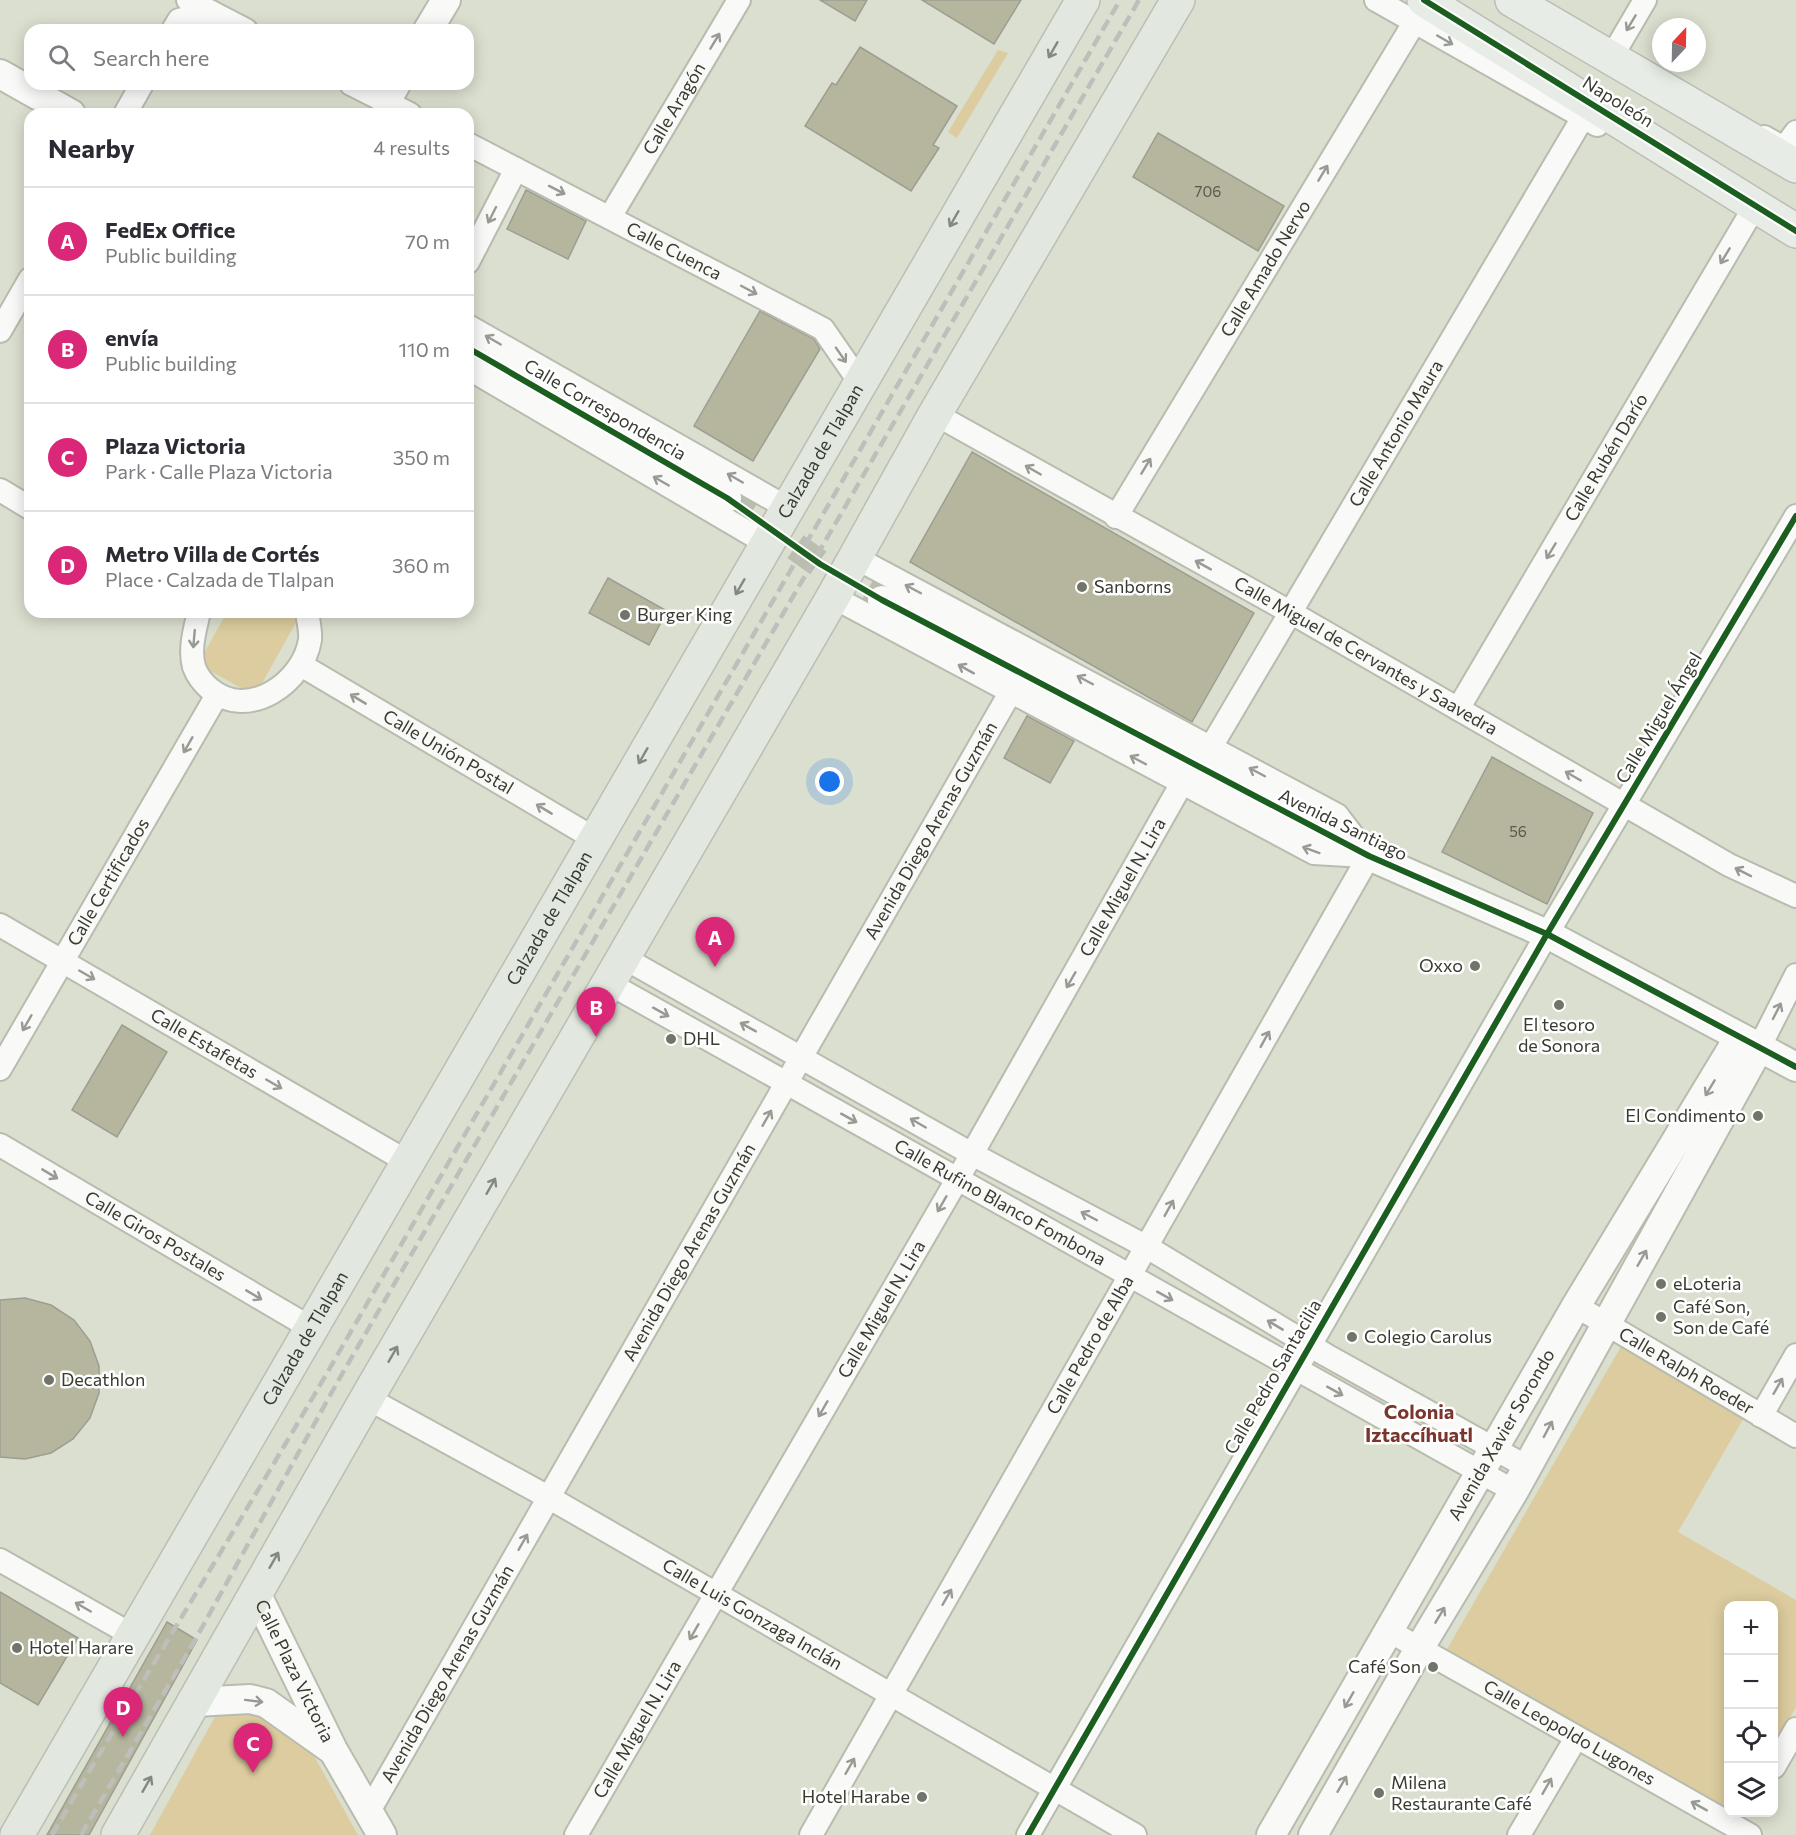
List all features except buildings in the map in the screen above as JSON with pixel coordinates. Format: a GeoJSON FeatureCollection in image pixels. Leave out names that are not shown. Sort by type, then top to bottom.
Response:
{"type":"FeatureCollection","features":[{"type":"Feature","properties":{"kind":"highway","name":"Calzada de Tlalpan"},"geometry":{"type":"LineString","coordinates":[[17,1835],[859,381],[1083,0]]}},
{"type":"Feature","properties":{"kind":"highway"},"geometry":{"type":"LineString","coordinates":[[118,1835],[367,1398],[833,597],[935,414],[1178,0]]}},
{"type":"Feature","properties":{"kind":"main road","name":"Napoleón"},"geometry":{"type":"LineString","coordinates":[[1512,0],[1792,148]]}},
{"type":"Feature","properties":{"kind":"main road","name":"Napoleón"},"geometry":{"type":"LineString","coordinates":[[1419,11],[1699,170],[1796,231]]}},
{"type":"Feature","properties":{"kind":"street"},"geometry":{"type":"LineString","coordinates":[[188,0],[234,24]]}},
{"type":"Feature","properties":{"kind":"street"},"geometry":{"type":"LineString","coordinates":[[432,24],[446,0]]}},
{"type":"Feature","properties":{"kind":"street","name":"Calle Aragón"},"geometry":{"type":"LineString","coordinates":[[610,217],[739,0]]}},
{"type":"Feature","properties":{"kind":"street","name":"Napoleón"},"geometry":{"type":"LineString","coordinates":[[1376,0],[1419,11],[1582,119],[1699,170]]}},
{"type":"Feature","properties":{"kind":"street","name":"Napoleón"},"geometry":{"type":"LineString","coordinates":[[1540,0],[1778,146],[1792,148]]}},
{"type":"Feature","properties":{"kind":"street"},"geometry":{"type":"LineString","coordinates":[[1618,46],[1645,0]]}},
{"type":"Feature","properties":{"kind":"street","name":"Calle Amado Nervo"},"geometry":{"type":"LineString","coordinates":[[1116,517],[1419,11]]}},
{"type":"Feature","properties":{"kind":"street"},"geometry":{"type":"LineString","coordinates":[[176,24],[178,20],[211,12]]}},
{"type":"Feature","properties":{"kind":"street"},"geometry":{"type":"LineString","coordinates":[[0,74],[24,88]]}},
{"type":"Feature","properties":{"kind":"street"},"geometry":{"type":"LineString","coordinates":[[28,90],[60,108]]}},
{"type":"Feature","properties":{"kind":"street"},"geometry":{"type":"LineString","coordinates":[[128,108],[139,90]]}},
{"type":"Feature","properties":{"kind":"street"},"geometry":{"type":"LineString","coordinates":[[368,90],[397,100]]}},
{"type":"Feature","properties":{"kind":"street","name":"Calle Antonio Maura"},"geometry":{"type":"LineString","coordinates":[[1211,747],[1582,119]]}},
{"type":"Feature","properties":{"kind":"street","name":"Calle Cuenca"},"geometry":{"type":"LineString","coordinates":[[474,147],[823,329],[859,381]]}},
{"type":"Feature","properties":{"kind":"street"},"geometry":{"type":"LineString","coordinates":[[474,250],[516,169]]}},
{"type":"Feature","properties":{"kind":"street","name":"Calle Rubén Darío"},"geometry":{"type":"LineString","coordinates":[[1458,709],[1755,206]]}},
{"type":"Feature","properties":{"kind":"street"},"geometry":{"type":"LineString","coordinates":[[0,331],[24,289]]}},
{"type":"Feature","properties":{"kind":"street","name":"Calle Correspondencia"},"geometry":{"type":"LineString","coordinates":[[474,329],[786,507]]}},
{"type":"Feature","properties":{"kind":"street","name":"Calle Correspondencia"},"geometry":{"type":"LineString","coordinates":[[474,351],[727,498]]}},
{"type":"Feature","properties":{"kind":"street","name":"Calle Correspondencia"},"geometry":{"type":"LineString","coordinates":[[474,372],[766,543]]}},
{"type":"Feature","properties":{"kind":"street","name":"Calle Miguel de Cervantes y Saavedra"},"geometry":{"type":"LineString","coordinates":[[935,414],[1290,612],[1729,865],[1796,896]]}},
{"type":"Feature","properties":{"kind":"street"},"geometry":{"type":"LineString","coordinates":[[0,490],[24,504]]}},
{"type":"Feature","properties":{"kind":"street","name":"Calle Miguel Ángel"},"geometry":{"type":"LineString","coordinates":[[1547,934],[1796,516]]}},
{"type":"Feature","properties":{"kind":"street","name":"Avenida Santiago"},"geometry":{"type":"LineString","coordinates":[[854,557],[1337,815],[1369,856]]}},
{"type":"Feature","properties":{"kind":"street","name":"Avenida Santiago"},"geometry":{"type":"LineString","coordinates":[[833,597],[1314,853],[1369,856]]}},
{"type":"Feature","properties":{"kind":"street","name":"Avenida Santiago"},"geometry":{"type":"LineString","coordinates":[[882,600],[1369,856],[1547,934],[1796,1066]]}},
{"type":"Feature","properties":{"kind":"street"},"geometry":{"type":"LineString","coordinates":[[197,618],[192,638],[194,667],[204,684],[217,695],[233,701],[251,703],[291,678],[301,665],[310,639],[308,618]]}},
{"type":"Feature","properties":{"kind":"street","name":"Calle Unión Postal"},"geometry":{"type":"LineString","coordinates":[[301,665],[595,839]]}},
{"type":"Feature","properties":{"kind":"street","name":"Avenida Diego Arenas Guzmán"},"geometry":{"type":"LineString","coordinates":[[375,1823],[548,1497],[1010,693]]}},
{"type":"Feature","properties":{"kind":"street","name":"Calle Certificados"},"geometry":{"type":"LineString","coordinates":[[0,1069],[217,695]]}},
{"type":"Feature","properties":{"kind":"street","name":"Calle Miguel N. Lira"},"geometry":{"type":"LineString","coordinates":[[576,1835],[972,1154],[1182,783]]}},
{"type":"Feature","properties":{"kind":"street","name":"Calle Pedro de Alba"},"geometry":{"type":"LineString","coordinates":[[811,1835],[1369,856]]}},
{"type":"Feature","properties":{"kind":"street","name":"Calle Estafetas"},"geometry":{"type":"LineString","coordinates":[[0,925],[406,1161]]}},
{"type":"Feature","properties":{"kind":"street","name":"Calle Pedro Santacilia"},"geometry":{"type":"LineString","coordinates":[[1028,1835],[1547,934]]}},
{"type":"Feature","properties":{"kind":"street","name":"Calle Rufino Blanco Fombona"},"geometry":{"type":"LineString","coordinates":[[617,971],[802,1057],[972,1154],[1147,1248],[1309,1345],[1488,1462]]}},
{"type":"Feature","properties":{"kind":"street","name":"Calle Rufino Blanco Fombona"},"geometry":{"type":"LineString","coordinates":[[617,971],[787,1083],[1295,1369],[1521,1479]]}},
{"type":"Feature","properties":{"kind":"street"},"geometry":{"type":"LineString","coordinates":[[1749,1042],[1796,975]]}},
{"type":"Feature","properties":{"kind":"street","name":"Avenida Xavier Sorondo"},"geometry":{"type":"LineString","coordinates":[[1271,1835],[1576,1306],[1749,1042]]}},
{"type":"Feature","properties":{"kind":"street","name":"Avenida Xavier Sorondo"},"geometry":{"type":"LineString","coordinates":[[1313,1835],[1419,1649],[1521,1479],[1606,1322],[1737,1091],[1749,1042]]}},
{"type":"Feature","properties":{"kind":"street","name":"Calle Giros Postales"},"geometry":{"type":"LineString","coordinates":[[0,1145],[311,1328]]}},
{"type":"Feature","properties":{"kind":"street","name":"Calle Ralph Roeder"},"geometry":{"type":"LineString","coordinates":[[1576,1306],[1796,1436]]}},
{"type":"Feature","properties":{"kind":"street"},"geometry":{"type":"LineString","coordinates":[[1761,1416],[1796,1355]]}},
{"type":"Feature","properties":{"kind":"street","name":"Calle Luis Gonzaga Inclán"},"geometry":{"type":"LineString","coordinates":[[367,1398],[548,1497],[892,1693],[1135,1835]]}},
{"type":"Feature","properties":{"kind":"street"},"geometry":{"type":"LineString","coordinates":[[0,1560],[134,1636]]}},
{"type":"Feature","properties":{"kind":"street","name":"Calle Plaza Victoria"},"geometry":{"type":"LineString","coordinates":[[256,1593],[333,1750],[375,1823]]}},
{"type":"Feature","properties":{"kind":"street","name":"Calle Leopoldo Lugones"},"geometry":{"type":"LineString","coordinates":[[1389,1631],[1576,1738],[1742,1828]]}},
{"type":"Feature","properties":{"kind":"street","name":"Calle Plaza Victoria"},"geometry":{"type":"LineString","coordinates":[[195,1702],[250,1699],[266,1702],[333,1750]]}},
{"type":"Feature","properties":{"kind":"street"},"geometry":{"type":"LineString","coordinates":[[1775,1763],[1796,1730]]}},
{"type":"Feature","properties":{"kind":"street"},"geometry":{"type":"LineString","coordinates":[[1519,1835],[1576,1738]]}},
{"type":"Feature","properties":{"kind":"shaded area"},"geometry":{"type":"Polygon","coordinates":[[[998,50],[1008,53],[957,138],[948,132],[998,50]]]}},
{"type":"Feature","properties":{"kind":"shaded area"},"geometry":{"type":"Polygon","coordinates":[[[224,618],[298,618],[255,696],[198,664],[224,618]]]}},
{"type":"Feature","properties":{"kind":"shaded area"},"geometry":{"type":"Polygon","coordinates":[[[1623,1343],[1746,1414],[1678,1532],[1796,1600],[1796,1707],[1778,1739],[1778,1601],[1724,1601],[1724,1811],[1446,1651],[1623,1343]]]}},
{"type":"Feature","properties":{"kind":"shaded area"},"geometry":{"type":"Polygon","coordinates":[[[253,1707],[308,1745],[358,1835],[150,1835],[217,1713],[253,1707]]]}},
{"type":"Feature","properties":{"kind":"tunnel"},"geometry":{"type":"LineString","coordinates":[[727,498],[820,564],[882,600]]}},
{"type":"Feature","properties":{"kind":"railway"},"geometry":{"type":"LineString","coordinates":[[52,1835],[327,1373],[1120,0]]}},
{"type":"Feature","properties":{"kind":"railway"},"geometry":{"type":"LineString","coordinates":[[81,1835],[199,1633],[338,1381],[1139,0]]}},
{"type":"Feature","properties":{"kind":"cycle path"},"geometry":{"type":"LineString","coordinates":[[1424,0],[1796,231]]}},
{"type":"Feature","properties":{"kind":"cycle path"},"geometry":{"type":"LineString","coordinates":[[474,351],[727,498],[820,564],[882,600],[1369,856],[1547,934],[1796,1067]]}},
{"type":"Feature","properties":{"kind":"cycle path"},"geometry":{"type":"LineString","coordinates":[[1028,1835],[1547,934],[1796,516]]}},
{"type":"Feature","properties":{"kind":"place","name":"Sanborns"},"geometry":{"type":"Point","coordinates":[1082,587]}},
{"type":"Feature","properties":{"kind":"place","name":"Burger King"},"geometry":{"type":"Point","coordinates":[625,615]}},
{"type":"Feature","properties":{"kind":"place","name":"Oxxo"},"geometry":{"type":"Point","coordinates":[1475,966]}},
{"type":"Feature","properties":{"kind":"place","name":"FedEx Office"},"geometry":{"type":"Point","coordinates":[715,967]}},
{"type":"Feature","properties":{"kind":"place","name":"El tesoro de Sonora"},"geometry":{"type":"Point","coordinates":[1559,1005]}},
{"type":"Feature","properties":{"kind":"place","name":"envía"},"geometry":{"type":"Point","coordinates":[596,1037]}},
{"type":"Feature","properties":{"kind":"place","name":"DHL"},"geometry":{"type":"Point","coordinates":[671,1039]}},
{"type":"Feature","properties":{"kind":"place","name":"El Condimento"},"geometry":{"type":"Point","coordinates":[1758,1116]}},
{"type":"Feature","properties":{"kind":"place","name":"eLoteria"},"geometry":{"type":"Point","coordinates":[1661,1284]}},
{"type":"Feature","properties":{"kind":"place","name":"Café Son, Son de Café"},"geometry":{"type":"Point","coordinates":[1661,1317]}},
{"type":"Feature","properties":{"kind":"place","name":"Colegio Carolus"},"geometry":{"type":"Point","coordinates":[1352,1337]}},
{"type":"Feature","properties":{"kind":"place","name":"Decathlon"},"geometry":{"type":"Point","coordinates":[49,1380]}},
{"type":"Feature","properties":{"kind":"place","name":"Hotel Harare"},"geometry":{"type":"Point","coordinates":[17,1648]}},
{"type":"Feature","properties":{"kind":"place","name":"Café Son"},"geometry":{"type":"Point","coordinates":[1433,1667]}},
{"type":"Feature","properties":{"kind":"place","name":"Metro Villa de Cortés"},"geometry":{"type":"Point","coordinates":[123,1737]}},
{"type":"Feature","properties":{"kind":"place","name":"Plaza Victoria"},"geometry":{"type":"Point","coordinates":[253,1773]}},
{"type":"Feature","properties":{"kind":"place","name":"Milena Restaurante Café"},"geometry":{"type":"Point","coordinates":[1379,1793]}},
{"type":"Feature","properties":{"kind":"place","name":"Hotel Harabe"},"geometry":{"type":"Point","coordinates":[922,1797]}},
{"type":"Feature","properties":{"kind":"district","name":"Colonia Iztaccíhuatl"},"geometry":{"type":"Point","coordinates":[1419,1424]}}]}
